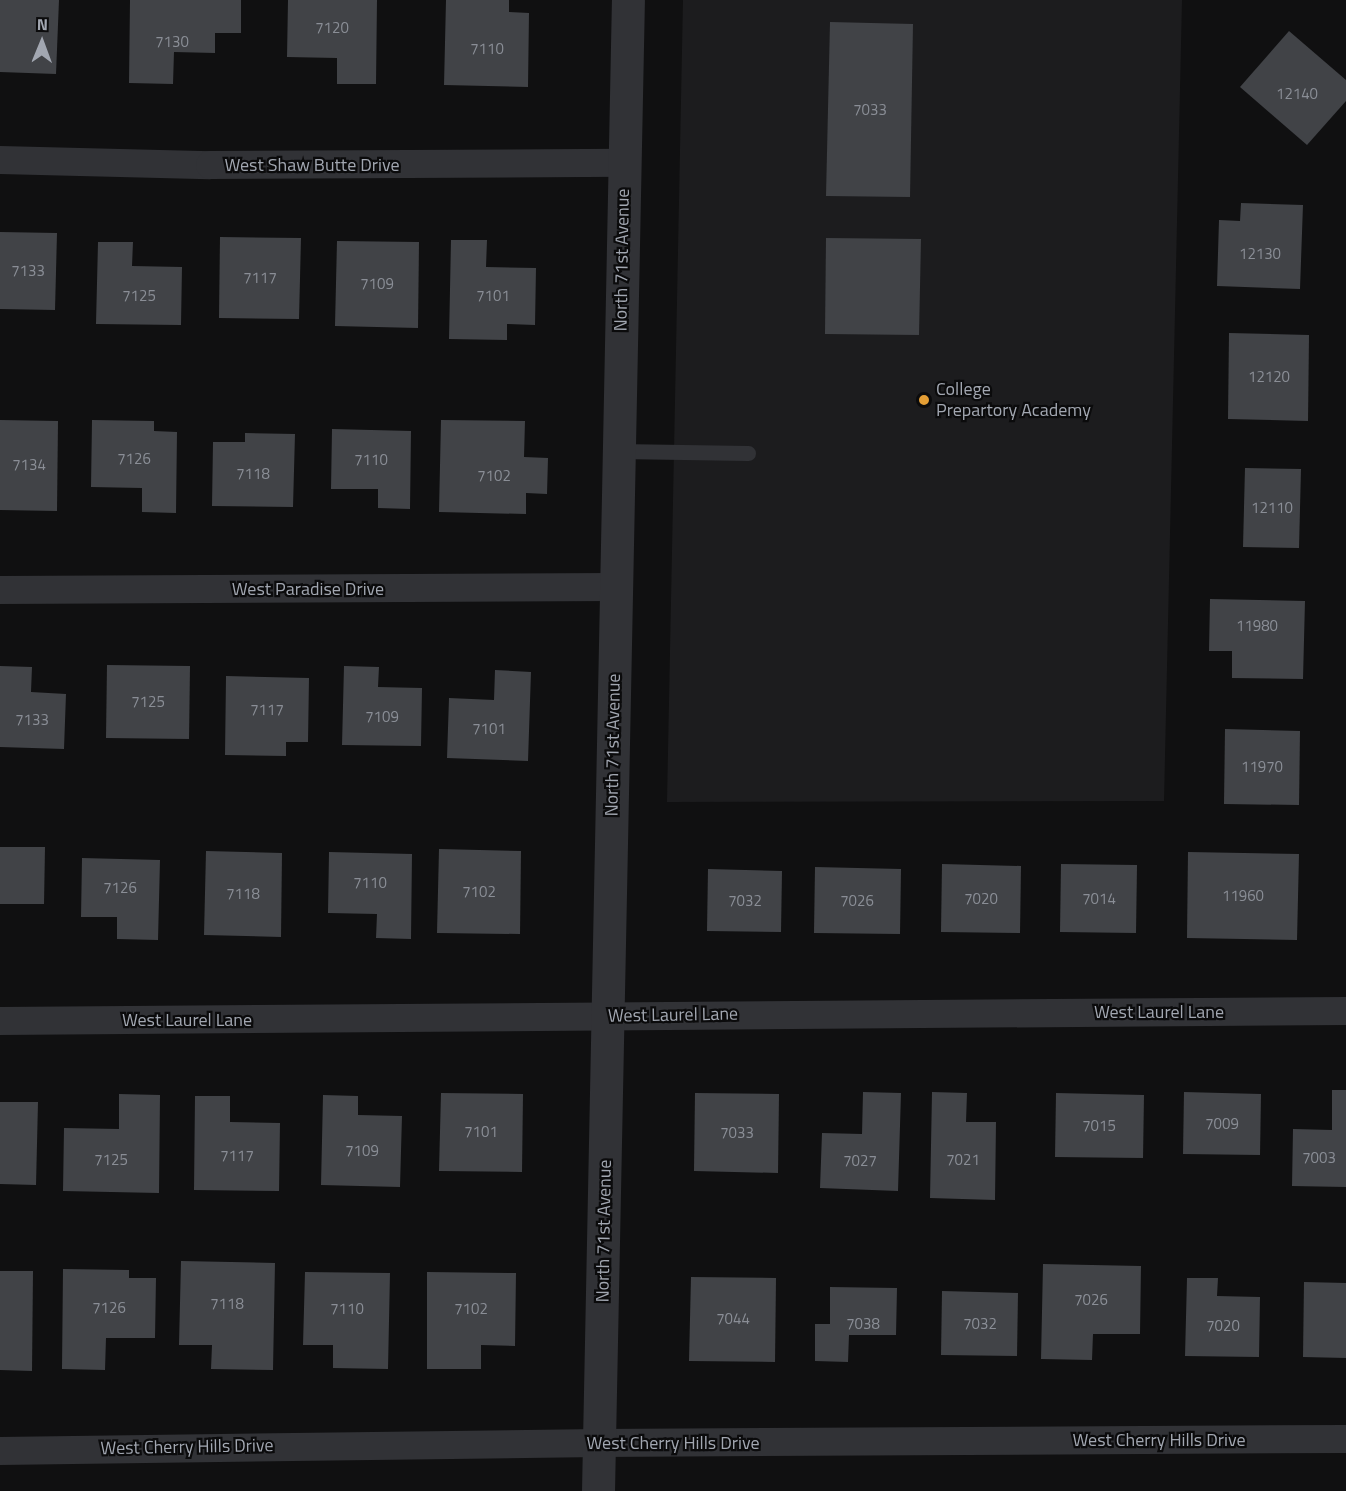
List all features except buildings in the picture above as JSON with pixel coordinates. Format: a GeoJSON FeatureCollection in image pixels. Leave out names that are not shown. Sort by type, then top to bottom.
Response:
{"type":"FeatureCollection","features":[{"type":"Feature","properties":{"kind":"street","name":"North 71st Avenue"},"geometry":{"type":"LineString","coordinates":[[598,1491],[628,0]]}},
{"type":"Feature","properties":{"kind":"street","name":"West Shaw Butte Drive"},"geometry":{"type":"LineString","coordinates":[[0,160],[210,165],[624,163]]}},
{"type":"Feature","properties":{"kind":"street","name":"West Paradise Drive"},"geometry":{"type":"LineString","coordinates":[[0,590],[615,587]]}},
{"type":"Feature","properties":{"kind":"street","name":"West Laurel Lane"},"geometry":{"type":"LineString","coordinates":[[0,1021],[1346,1011]]}},
{"type":"Feature","properties":{"kind":"street","name":"West Cherry Hills Drive"},"geometry":{"type":"LineString","coordinates":[[0,1451],[599,1443],[1346,1439]]}},
{"type":"Feature","properties":{"kind":"lane"},"geometry":{"type":"LineString","coordinates":[[618,451],[748,453]]}},
{"type":"Feature","properties":{"kind":"shaded area","name":"College Prepartory Academy"},"geometry":{"type":"Polygon","coordinates":[[[683,0],[1182,0],[1164,801],[667,802],[683,0]]]}},
{"type":"Feature","properties":{"kind":"place","name":"College Prepartory Academy"},"geometry":{"type":"Point","coordinates":[924,400]}}]}
